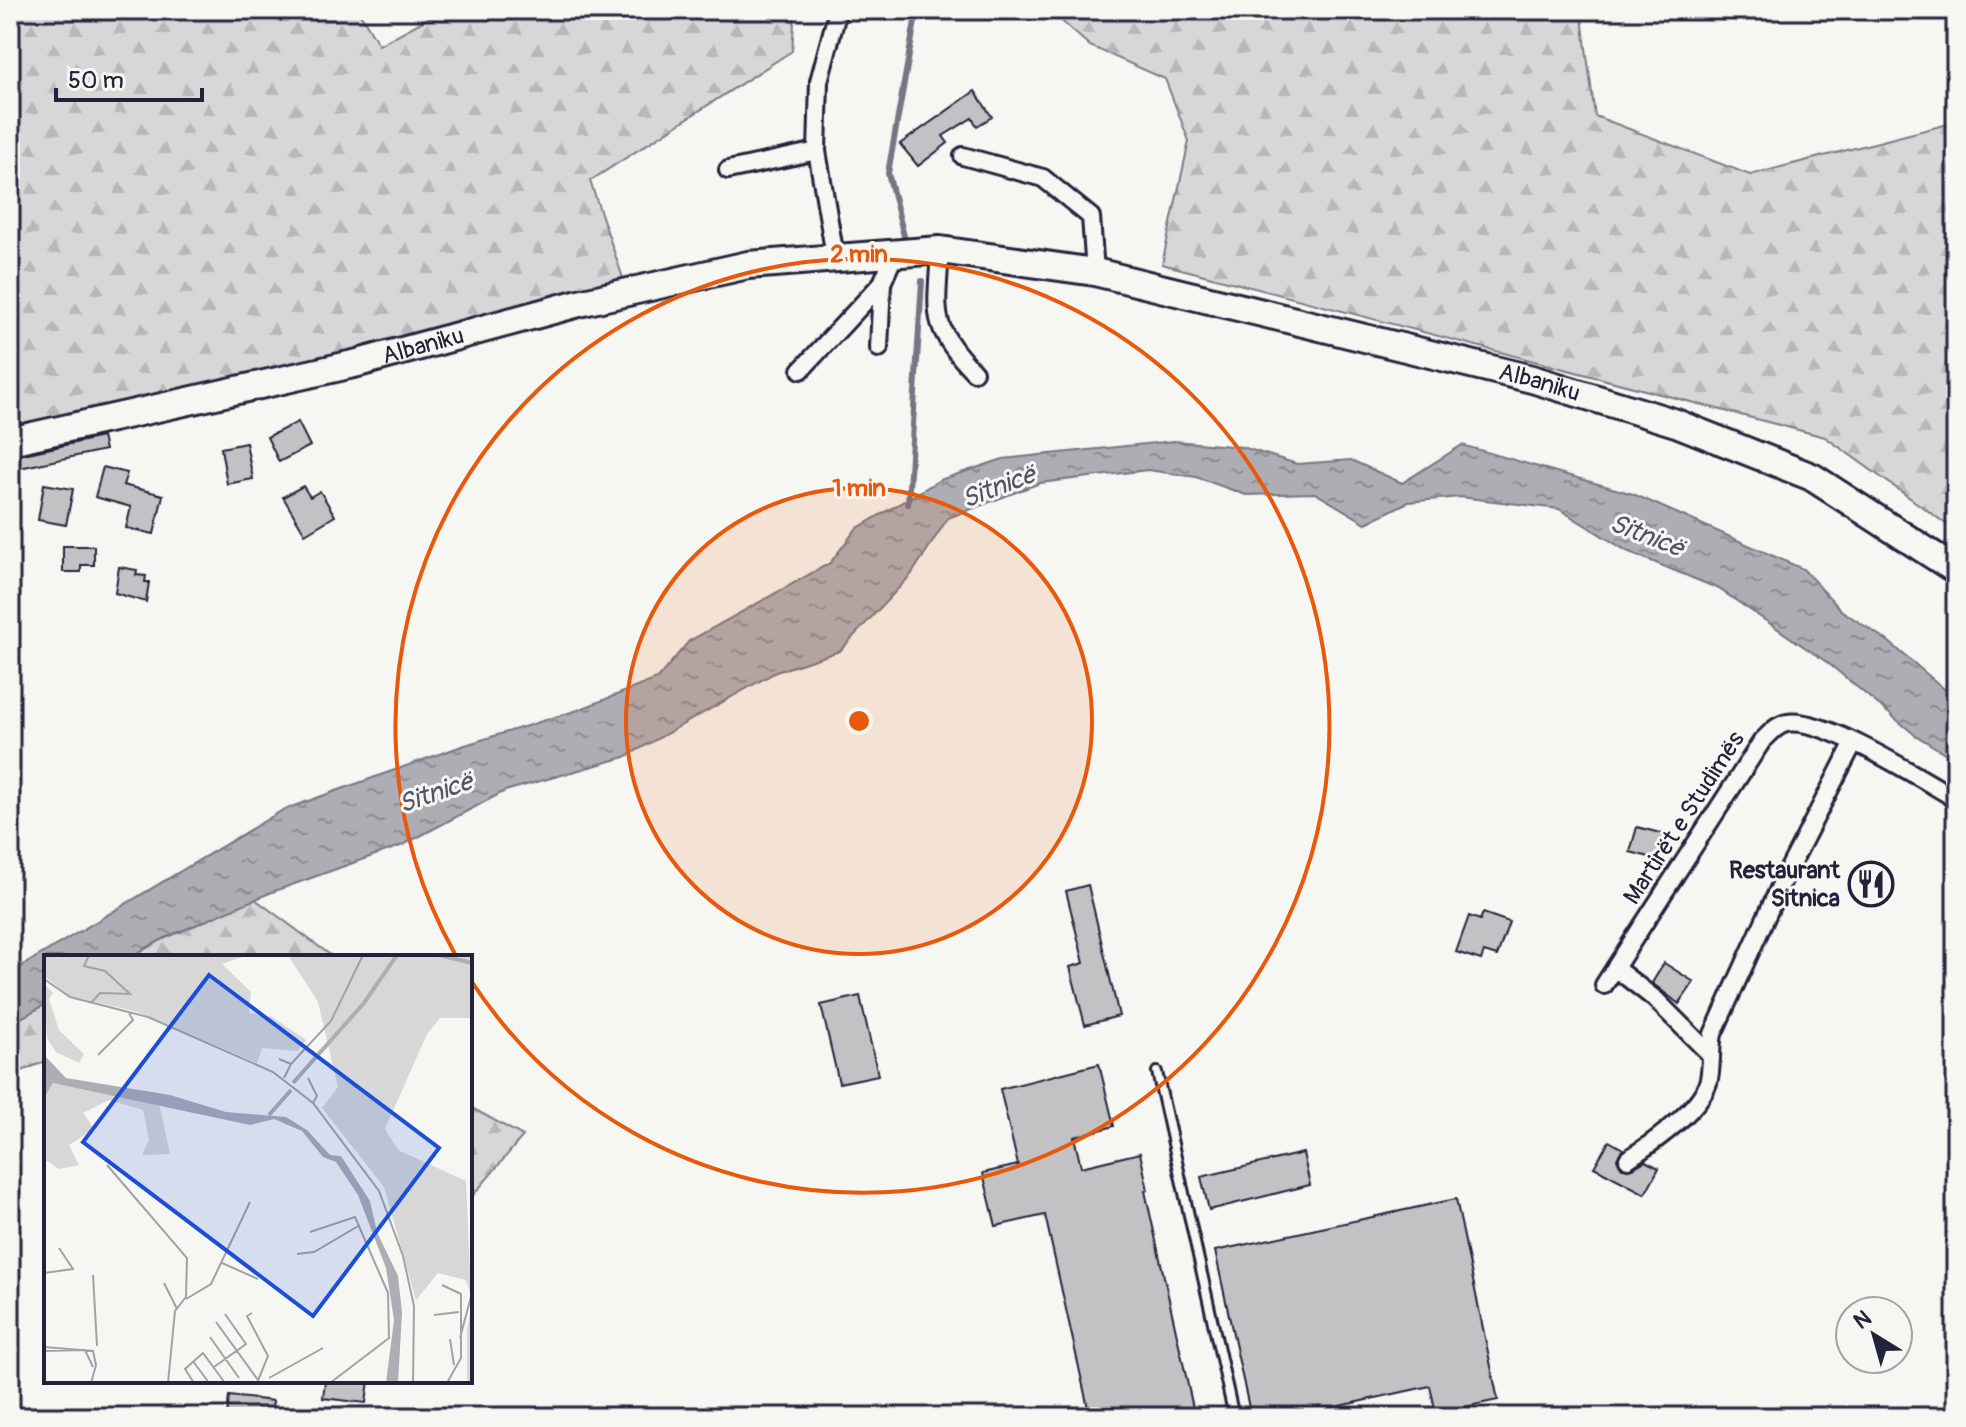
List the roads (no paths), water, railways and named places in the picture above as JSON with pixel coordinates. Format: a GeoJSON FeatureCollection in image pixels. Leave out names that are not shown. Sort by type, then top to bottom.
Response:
{"type":"FeatureCollection","features":[{"type":"Feature","properties":{"kind":"main road","name":"Albaniku"},"geometry":{"type":"LineString","coordinates":[[10,441],[358,363],[579,303],[733,268],[835,256],[940,250],[1095,272],[1532,379],[1676,423],[1812,477],[1956,570]]}},
{"type":"Feature","properties":{"kind":"street"},"geometry":{"type":"LineString","coordinates":[[835,256],[817,151],[819,81],[838,10]]}},
{"type":"Feature","properties":{"kind":"street"},"geometry":{"type":"LineString","coordinates":[[728,170],[817,151]]}},
{"type":"Feature","properties":{"kind":"street"},"geometry":{"type":"LineString","coordinates":[[963,156],[1043,178],[1091,217],[1095,272]]}},
{"type":"Feature","properties":{"kind":"street"},"geometry":{"type":"LineString","coordinates":[[940,250],[937,321],[952,350],[974,372]]}},
{"type":"Feature","properties":{"kind":"street"},"geometry":{"type":"LineString","coordinates":[[801,370],[882,283],[896,251]]}},
{"type":"Feature","properties":{"kind":"street"},"geometry":{"type":"LineString","coordinates":[[879,348],[882,283]]}},
{"type":"Feature","properties":{"kind":"street","name":"Martirët e Studimës"},"geometry":{"type":"LineString","coordinates":[[1604,985],[1762,741],[1777,726],[1790,722],[1854,742],[1948,794],[1956,802]]}},
{"type":"Feature","properties":{"kind":"street"},"geometry":{"type":"LineString","coordinates":[[1628,1159],[1659,1138],[1692,1106],[1709,1080],[1713,1034],[1781,884],[1854,742]]}},
{"type":"Feature","properties":{"kind":"street"},"geometry":{"type":"LineString","coordinates":[[1615,968],[1655,999],[1709,1053]]}},
{"type":"Feature","properties":{"kind":"lane"},"geometry":{"type":"LineString","coordinates":[[1157,1072],[1234,1417]]}},
{"type":"Feature","properties":{"kind":"water","name":"Sitnicë"},"geometry":{"type":"Polygon","coordinates":[[[1174,441],[1242,447],[1297,464],[1351,460],[1402,483],[1462,445],[1633,494],[1803,569],[1842,611],[1888,641],[1956,699],[1956,760],[1915,735],[1828,663],[1719,589],[1627,551],[1559,509],[1460,497],[1408,502],[1366,523],[1315,493],[1246,495],[1196,477],[1148,470],[1040,483],[948,518],[911,575],[840,651],[776,672],[625,757],[505,791],[403,845],[272,892],[163,939],[134,955],[44,955],[44,1005],[10,1024],[10,973],[283,810],[462,746],[578,710],[657,679],[689,641],[830,563],[856,529],[940,480],[1003,459],[1174,441]]]}},
{"type":"Feature","properties":{"kind":"waterway"},"geometry":{"type":"LineString","coordinates":[[906,244],[888,173],[917,10]]}},
{"type":"Feature","properties":{"kind":"waterway"},"geometry":{"type":"LineString","coordinates":[[908,504],[922,281]]}},
{"type":"Feature","properties":{"kind":"place","name":"Restaurant Sitnica"},"geometry":{"type":"Point","coordinates":[1871,884]}}]}
